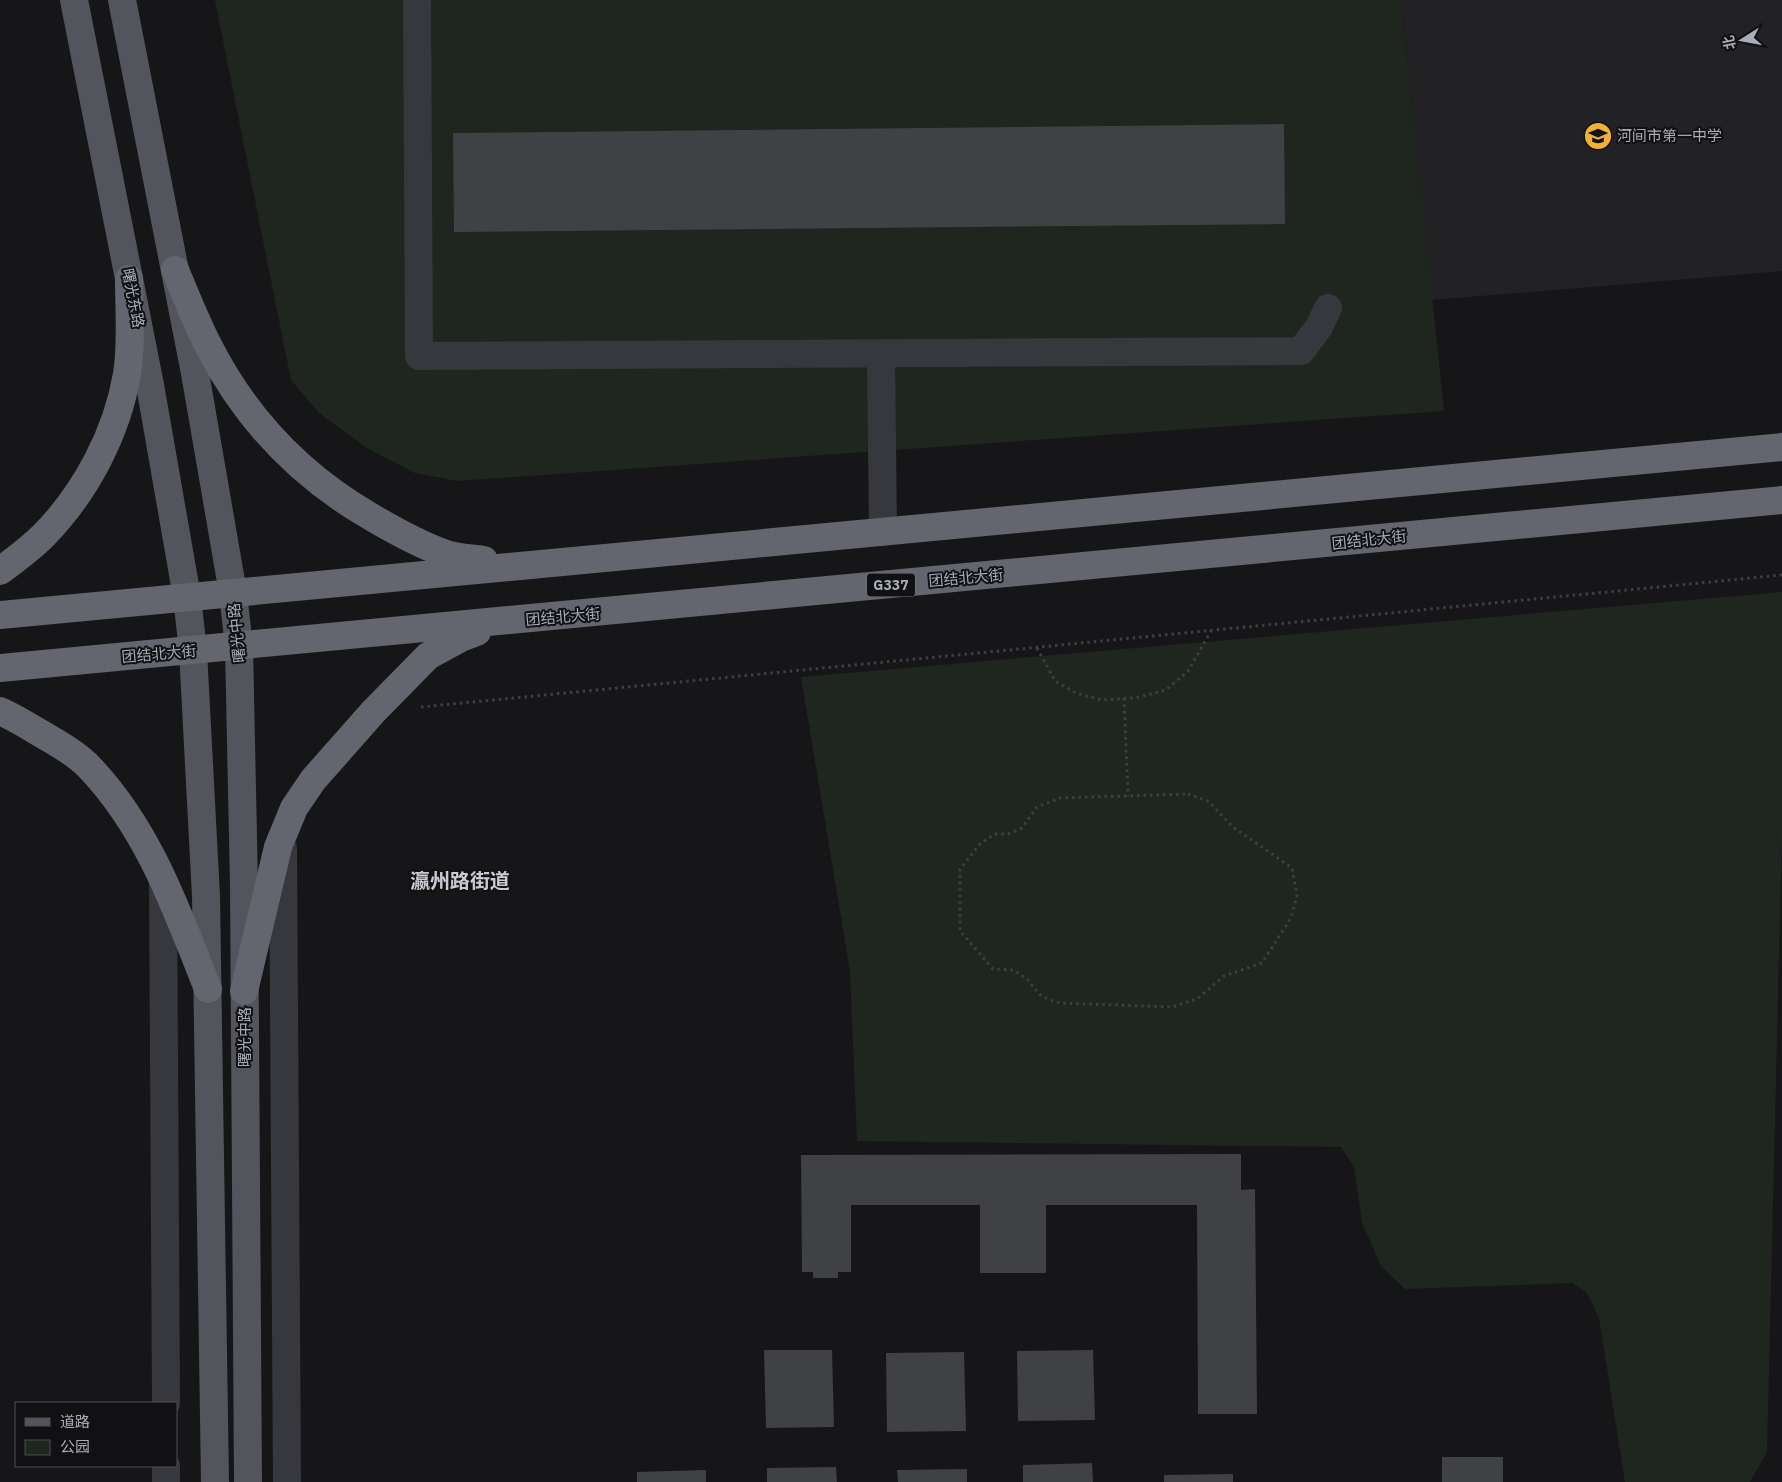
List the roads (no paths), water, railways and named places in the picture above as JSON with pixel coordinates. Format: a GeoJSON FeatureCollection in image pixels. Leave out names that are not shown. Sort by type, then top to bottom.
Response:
{"type":"FeatureCollection","features":[{"type":"Feature","properties":{"kind":"highway"},"geometry":{"type":"LineString","coordinates":[[175,270],[209,347],[236,392],[255,420],[299,467],[346,502],[401,535],[448,554],[522,566]]}},
{"type":"Feature","properties":{"kind":"highway"},"geometry":{"type":"LineString","coordinates":[[0,571],[44,535],[69,504],[108,439],[118,414],[127,373],[129,279]]}},
{"type":"Feature","properties":{"kind":"highway"},"geometry":{"type":"LineString","coordinates":[[0,615],[1782,447]]}},
{"type":"Feature","properties":{"kind":"highway","name":"团结北大街"},"geometry":{"type":"LineString","coordinates":[[0,668],[541,619],[1782,500]]}},
{"type":"Feature","properties":{"kind":"highway"},"geometry":{"type":"LineString","coordinates":[[244,991],[267,888],[282,836],[294,808],[313,780],[373,712],[428,656],[461,638],[493,627],[541,619]]}},
{"type":"Feature","properties":{"kind":"highway"},"geometry":{"type":"LineString","coordinates":[[0,711],[13,716],[52,740],[89,767],[121,804],[142,836],[208,989]]}},
{"type":"Feature","properties":{"kind":"main road","name":"曙光东路"},"geometry":{"type":"LineString","coordinates":[[74,0],[129,279],[187,597]]}},
{"type":"Feature","properties":{"kind":"main road"},"geometry":{"type":"LineString","coordinates":[[122,0],[175,270],[233,593]]}},
{"type":"Feature","properties":{"kind":"main road","name":"曙光中路"},"geometry":{"type":"LineString","coordinates":[[233,593],[239,647],[248,1482]]}},
{"type":"Feature","properties":{"kind":"main road"},"geometry":{"type":"LineString","coordinates":[[187,597],[193,651],[202,781],[208,989],[215,1482]]}},
{"type":"Feature","properties":{"kind":"street"},"geometry":{"type":"LineString","coordinates":[[417,0],[419,356],[1301,351],[1319,327],[1328,308]]}},
{"type":"Feature","properties":{"kind":"street"},"geometry":{"type":"LineString","coordinates":[[881,354],[884,532]]}},
{"type":"Feature","properties":{"kind":"street"},"geometry":{"type":"LineString","coordinates":[[282,836],[287,1482]]}},
{"type":"Feature","properties":{"kind":"street"},"geometry":{"type":"LineString","coordinates":[[164,884],[166,1402]]}},
{"type":"Feature","properties":{"kind":"street"},"geometry":{"type":"LineString","coordinates":[[166,1467],[166,1482]]}},
{"type":"Feature","properties":{"kind":"place","name":"河间市第一中学"},"geometry":{"type":"Point","coordinates":[1598,136]}},
{"type":"Feature","properties":{"kind":"district","name":"瀛州路街道"},"geometry":{"type":"Point","coordinates":[460,881]}}]}
